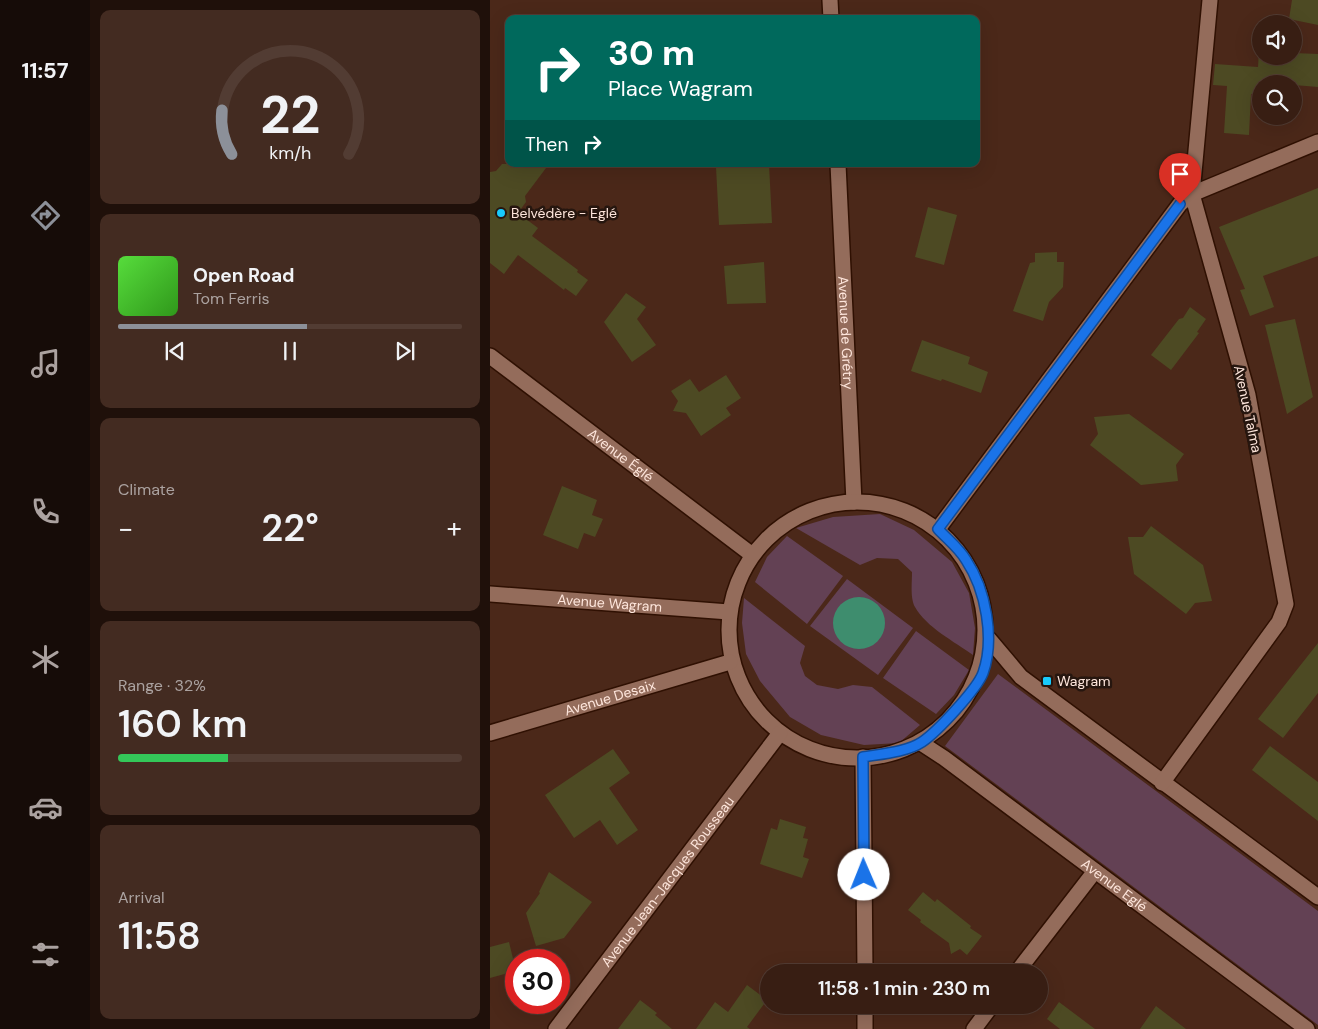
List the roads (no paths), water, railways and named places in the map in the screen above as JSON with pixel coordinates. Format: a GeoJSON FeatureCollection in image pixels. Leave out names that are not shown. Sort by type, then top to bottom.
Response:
{"type":"FeatureCollection","features":[{"type":"Feature","properties":{"kind":"street"},"geometry":{"type":"LineString","coordinates":[[830,0],[831,15]]}},
{"type":"Feature","properties":{"kind":"street","name":"Avenue Talma"},"geometry":{"type":"LineString","coordinates":[[1162,783],[1279,622],[1286,604],[1248,395],[1192,194],[1210,0]]}},
{"type":"Feature","properties":{"kind":"street"},"geometry":{"type":"LineString","coordinates":[[938,529],[1180,204],[1192,194],[1318,142]]}},
{"type":"Feature","properties":{"kind":"street","name":"Avenue de Grétry"},"geometry":{"type":"LineString","coordinates":[[838,167],[854,502]]}},
{"type":"Feature","properties":{"kind":"street","name":"Avenue Églé"},"geometry":{"type":"LineString","coordinates":[[490,356],[751,554]]}},
{"type":"Feature","properties":{"kind":"street"},"geometry":{"type":"LineString","coordinates":[[854,502],[898,508],[938,529],[966,560],[984,598],[989,639],[982,674],[964,700],[941,726],[921,743],[893,752],[863,757],[822,753],[780,733],[748,703],[730,662],[727,638],[728,612],[738,579],[751,554],[780,527],[815,509],[854,502]]}},
{"type":"Feature","properties":{"kind":"street","name":"Avenue Wagram"},"geometry":{"type":"LineString","coordinates":[[490,594],[728,612]]}},
{"type":"Feature","properties":{"kind":"street"},"geometry":{"type":"LineString","coordinates":[[989,639],[1021,677],[1318,897]]}},
{"type":"Feature","properties":{"kind":"street","name":"Avenue Desaix"},"geometry":{"type":"LineString","coordinates":[[490,733],[730,662]]}},
{"type":"Feature","properties":{"kind":"street","name":"Avenue Jean-Jacques Rousseau"},"geometry":{"type":"LineString","coordinates":[[556,1029],[780,733]]}},
{"type":"Feature","properties":{"kind":"street","name":"Avenue Eglé"},"geometry":{"type":"LineString","coordinates":[[921,743],[944,758],[1308,1029]]}},
{"type":"Feature","properties":{"kind":"street"},"geometry":{"type":"LineString","coordinates":[[863,757],[865,964]]}},
{"type":"Feature","properties":{"kind":"street"},"geometry":{"type":"LineString","coordinates":[[1023,964],[1095,871]]}},
{"type":"Feature","properties":{"kind":"street"},"geometry":{"type":"LineString","coordinates":[[865,1014],[865,1029]]}},
{"type":"Feature","properties":{"kind":"street"},"geometry":{"type":"LineString","coordinates":[[974,1029],[985,1014]]}},
{"type":"Feature","properties":{"kind":"place","name":"Belvédère - Eglé"},"geometry":{"type":"Point","coordinates":[501,213]}},
{"type":"Feature","properties":{"kind":"place","name":"Wagram"},"geometry":{"type":"Point","coordinates":[1047,681]}}]}
